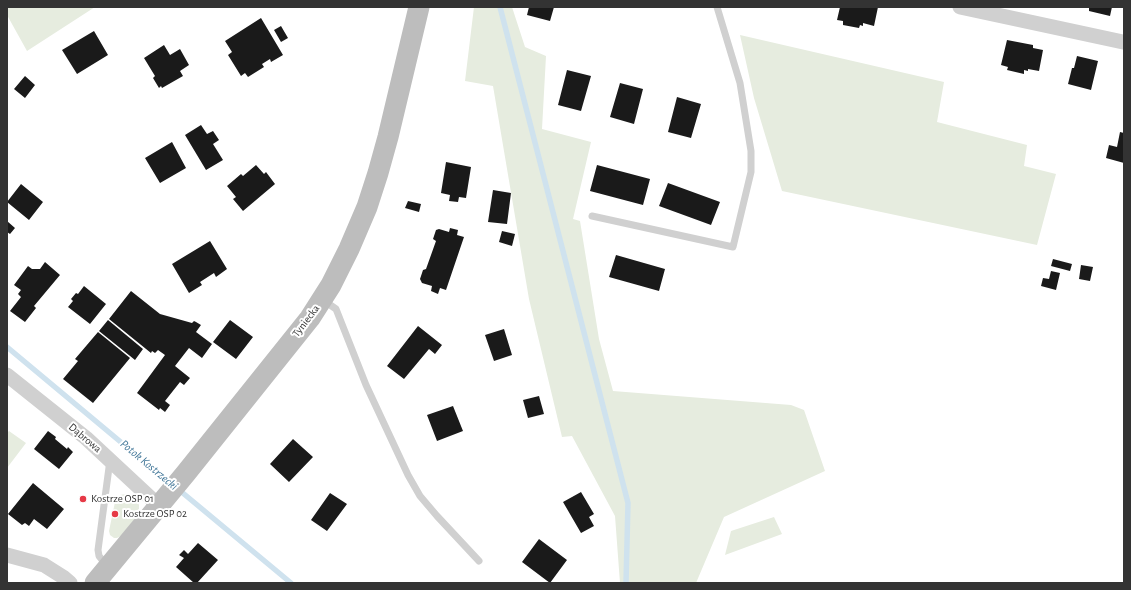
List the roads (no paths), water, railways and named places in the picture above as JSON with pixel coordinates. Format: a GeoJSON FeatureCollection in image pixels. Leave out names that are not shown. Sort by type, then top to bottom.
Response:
{"type":"FeatureCollection","features":[{"type":"Feature","properties":{"kind":"street","name":"Tyniecka"},"geometry":{"type":"LineString","coordinates":[[95,583],[186,473],[323,300],[349,249],[367,207],[388,137],[419,7]]}},
{"type":"Feature","properties":{"kind":"street"},"geometry":{"type":"LineString","coordinates":[[960,7],[1123,42]]}},
{"type":"Feature","properties":{"kind":"street","name":"Dąbrowa"},"geometry":{"type":"LineString","coordinates":[[7,375],[86,438],[110,460],[164,498]]}},
{"type":"Feature","properties":{"kind":"street"},"geometry":{"type":"LineString","coordinates":[[7,555],[44,566],[59,574],[70,583]]}},
{"type":"Feature","properties":{"kind":"lane"},"geometry":{"type":"LineString","coordinates":[[592,216],[733,247],[751,172],[751,150],[740,83],[716,7]]}},
{"type":"Feature","properties":{"kind":"lane"},"geometry":{"type":"LineString","coordinates":[[323,300],[336,309],[366,385],[408,475],[420,496],[479,561]]}},
{"type":"Feature","properties":{"kind":"lane"},"geometry":{"type":"LineString","coordinates":[[108,567],[99,556],[98,550],[110,460]]}},
{"type":"Feature","properties":{"kind":"waterway"},"geometry":{"type":"LineString","coordinates":[[500,7],[628,503],[626,583]]}},
{"type":"Feature","properties":{"kind":"waterway","name":"Potok Kostrzecki"},"geometry":{"type":"LineString","coordinates":[[7,347],[171,484]]}},
{"type":"Feature","properties":{"kind":"waterway","name":"Potok Kostrzecki"},"geometry":{"type":"LineString","coordinates":[[178,489],[291,583]]}},
{"type":"Feature","properties":{"kind":"place","name":"Kostrze OSP 01"},"geometry":{"type":"Point","coordinates":[83,499]}},
{"type":"Feature","properties":{"kind":"place","name":"Kostrze OSP 02"},"geometry":{"type":"Point","coordinates":[115,514]}}]}
